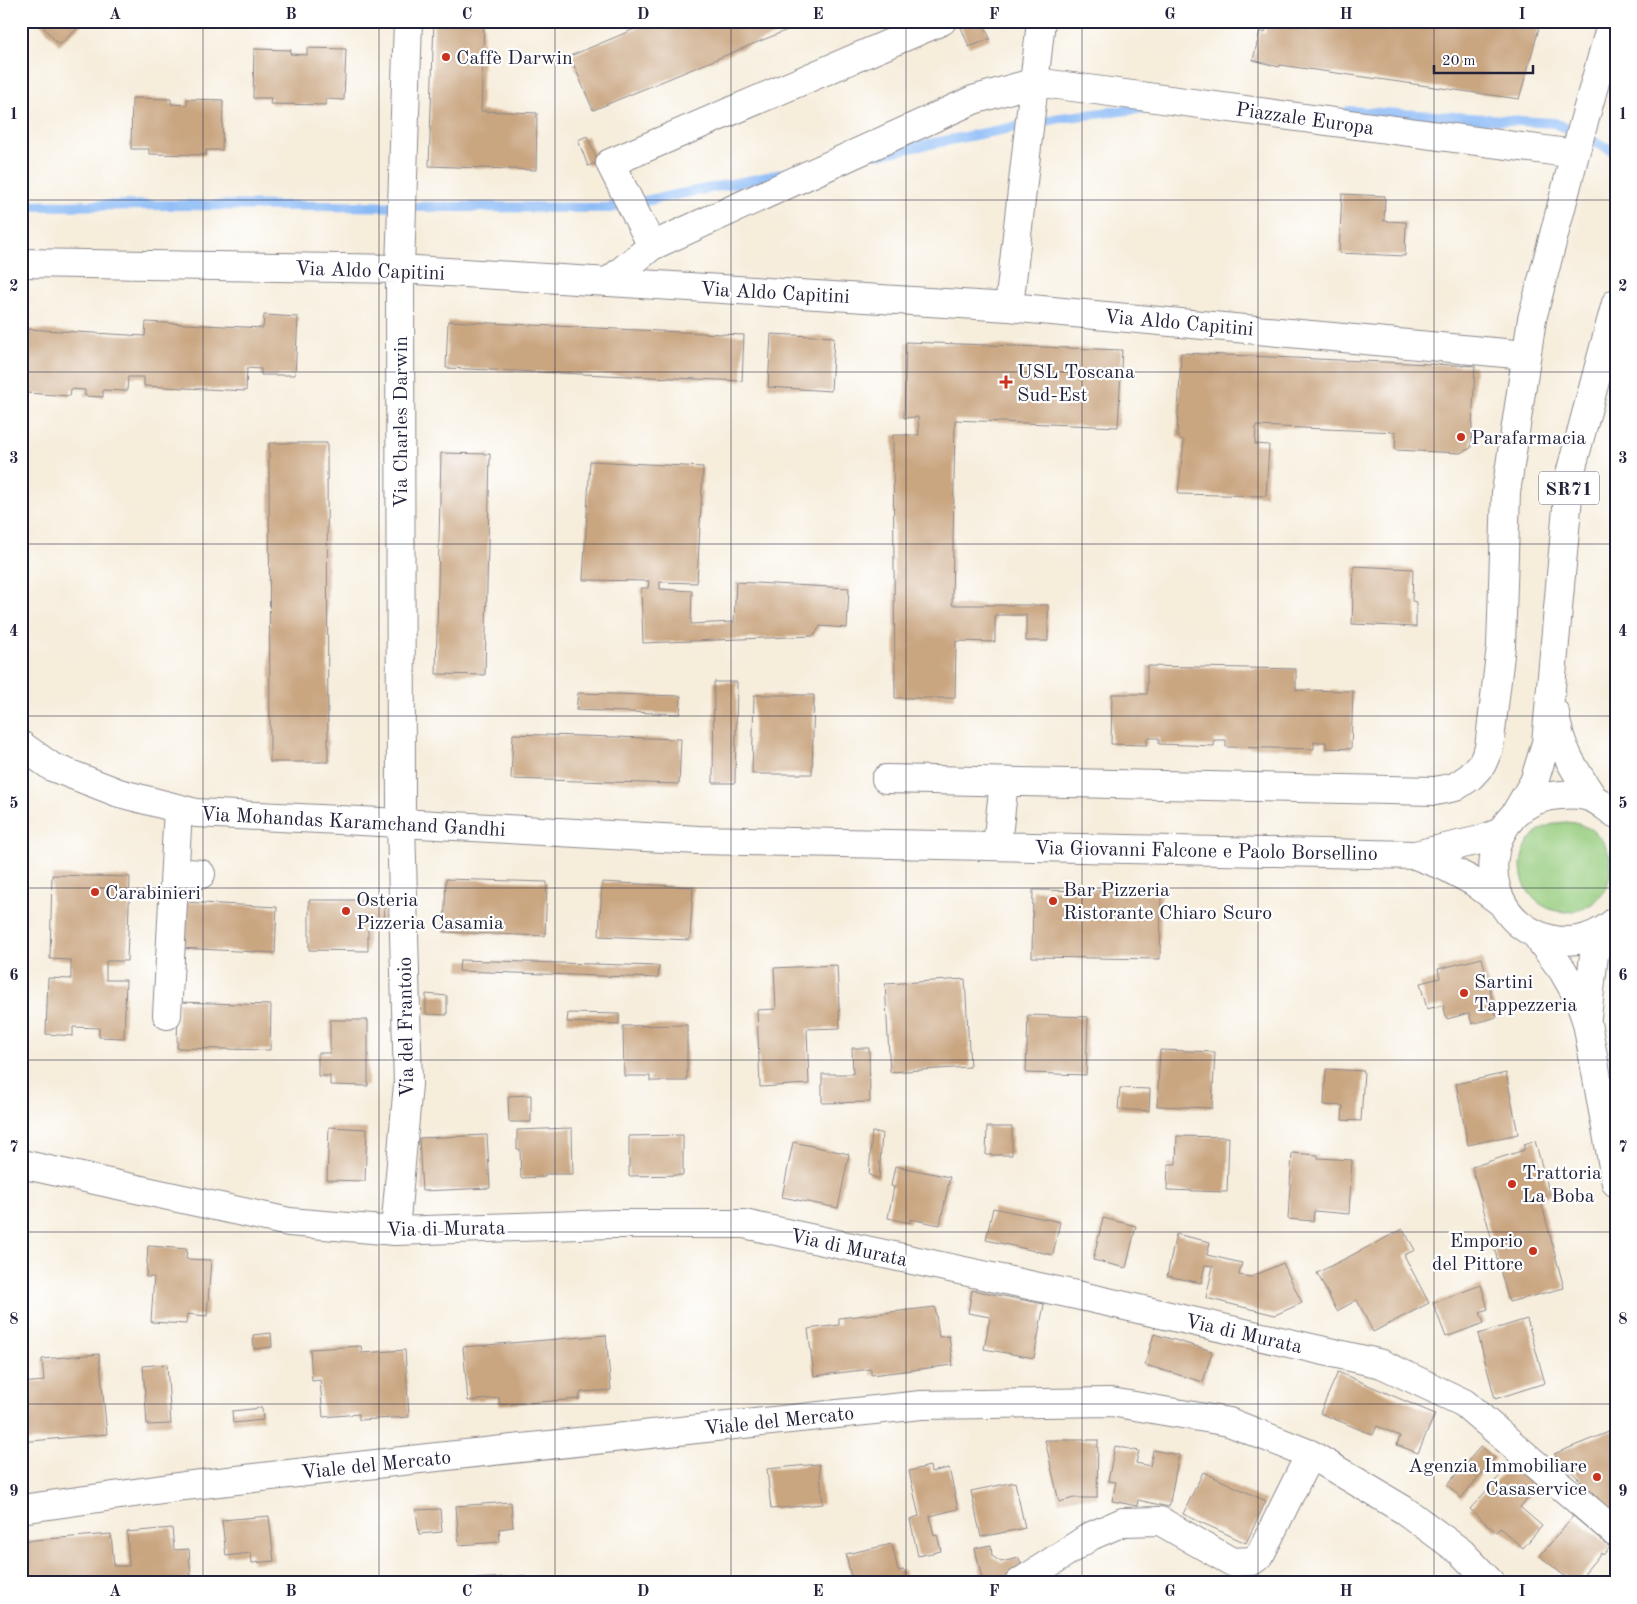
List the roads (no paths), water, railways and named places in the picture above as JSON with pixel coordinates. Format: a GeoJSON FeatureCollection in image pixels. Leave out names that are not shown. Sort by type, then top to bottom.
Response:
{"type":"FeatureCollection","features":[{"type":"Feature","properties":{"kind":"street","name":"Via Charles Darwin"},"geometry":{"type":"LineString","coordinates":[[401,823],[400,269],[408,21]]}},
{"type":"Feature","properties":{"kind":"street"},"geometry":{"type":"LineString","coordinates":[[652,246],[610,163],[942,21]]}},
{"type":"Feature","properties":{"kind":"street"},"geometry":{"type":"LineString","coordinates":[[1009,306],[1042,21]]}},
{"type":"Feature","properties":{"kind":"street"},"geometry":{"type":"LineString","coordinates":[[886,779],[1435,791],[1455,787],[1470,777],[1482,764],[1489,748],[1500,646],[1506,492],[1532,320],[1574,154],[1612,21]]}},
{"type":"Feature","properties":{"kind":"street"},"geometry":{"type":"LineString","coordinates":[[608,282],[652,246],[973,100],[1035,82]]}},
{"type":"Feature","properties":{"kind":"street","name":"Piazzale Europa"},"geometry":{"type":"LineString","coordinates":[[1035,82],[1574,154]]}},
{"type":"Feature","properties":{"kind":"street","name":"Via Aldo Capitini"},"geometry":{"type":"LineString","coordinates":[[21,263],[400,269],[1009,306],[1526,355]]}},
{"type":"Feature","properties":{"kind":"street","name":"SR71"},"geometry":{"type":"LineString","coordinates":[[1610,926],[1582,940],[1559,941],[1536,935],[1516,922],[1502,903],[1493,880],[1493,855],[1508,823],[1534,782],[1546,742],[1570,474],[1616,303]]}},
{"type":"Feature","properties":{"kind":"street","name":"SR71"},"geometry":{"type":"LineString","coordinates":[[1551,679],[1557,729],[1570,762],[1594,799]]}},
{"type":"Feature","properties":{"kind":"street","name":"Via Mohandas Karamchand Gandhi"},"geometry":{"type":"LineString","coordinates":[[21,745],[52,767],[119,793],[196,813],[698,840]]}},
{"type":"Feature","properties":{"kind":"street"},"geometry":{"type":"LineString","coordinates":[[997,845],[1004,782]]}},
{"type":"Feature","properties":{"kind":"street","name":"SR71"},"geometry":{"type":"LineString","coordinates":[[1508,823],[1533,802],[1552,795],[1573,794],[1594,799],[1616,814]]}},
{"type":"Feature","properties":{"kind":"street"},"geometry":{"type":"LineString","coordinates":[[167,1015],[188,873],[178,808]]}},
{"type":"Feature","properties":{"kind":"street","name":"Via del Frantoio"},"geometry":{"type":"LineString","coordinates":[[395,1231],[408,1084],[401,823]]}},
{"type":"Feature","properties":{"kind":"street","name":"Via Giovanni Falcone e Paolo Borsellino"},"geometry":{"type":"LineString","coordinates":[[698,840],[1415,855],[1480,840],[1508,823]]}},
{"type":"Feature","properties":{"kind":"street","name":"Via Giovanni Falcone e Paolo Borsellino"},"geometry":{"type":"LineString","coordinates":[[1415,855],[1446,867],[1474,882],[1502,903]]}},
{"type":"Feature","properties":{"kind":"street","name":"SR71"},"geometry":{"type":"LineString","coordinates":[[1587,1023],[1594,955],[1610,926]]}},
{"type":"Feature","properties":{"kind":"street","name":"SR71"},"geometry":{"type":"LineString","coordinates":[[1536,935],[1563,971],[1580,998],[1587,1023],[1616,1183]]}},
{"type":"Feature","properties":{"kind":"street","name":"Via di Murata"},"geometry":{"type":"LineString","coordinates":[[21,1164],[289,1222],[395,1231],[612,1224],[744,1224],[1081,1296],[1382,1364],[1464,1403],[1616,1533]]}},
{"type":"Feature","properties":{"kind":"street","name":"Viale del Mercato"},"geometry":{"type":"LineString","coordinates":[[21,1509],[184,1486],[921,1405],[1111,1402],[1229,1422],[1310,1454],[1404,1510],[1461,1552],[1491,1583]]}},
{"type":"Feature","properties":{"kind":"street"},"geometry":{"type":"LineString","coordinates":[[1019,1583],[1091,1536],[1123,1522],[1160,1521],[1232,1562],[1252,1562],[1260,1555],[1310,1454]]}},
{"type":"Feature","properties":{"kind":"waterway"},"geometry":{"type":"LineString","coordinates":[[879,154],[1060,118],[1146,108]]}},
{"type":"Feature","properties":{"kind":"waterway"},"geometry":{"type":"LineString","coordinates":[[1348,111],[1555,123],[1616,152]]}},
{"type":"Feature","properties":{"kind":"waterway"},"geometry":{"type":"LineString","coordinates":[[21,206],[170,205],[609,208],[787,173]]}},
{"type":"Feature","properties":{"kind":"place","name":"Caffè Darwin"},"geometry":{"type":"Point","coordinates":[446,57]}},
{"type":"Feature","properties":{"kind":"place","name":"USL Toscana Sud-Est"},"geometry":{"type":"Point","coordinates":[1006,382]}},
{"type":"Feature","properties":{"kind":"place","name":"Parafarmacia"},"geometry":{"type":"Point","coordinates":[1461,437]}},
{"type":"Feature","properties":{"kind":"place","name":"Carabinieri"},"geometry":{"type":"Point","coordinates":[95,892]}},
{"type":"Feature","properties":{"kind":"place","name":"Bar Pizzeria Ristorante Chiaro Scuro"},"geometry":{"type":"Point","coordinates":[1053,901]}},
{"type":"Feature","properties":{"kind":"place","name":"Osteria Pizzeria Casamia"},"geometry":{"type":"Point","coordinates":[346,911]}},
{"type":"Feature","properties":{"kind":"place","name":"Sartini Tappezzeria"},"geometry":{"type":"Point","coordinates":[1464,993]}},
{"type":"Feature","properties":{"kind":"place","name":"Trattoria La Boba"},"geometry":{"type":"Point","coordinates":[1512,1184]}},
{"type":"Feature","properties":{"kind":"place","name":"Emporio del Pittore"},"geometry":{"type":"Point","coordinates":[1533,1251]}},
{"type":"Feature","properties":{"kind":"place","name":"Agenzia Immobiliare Casaservice"},"geometry":{"type":"Point","coordinates":[1597,1477]}}]}
